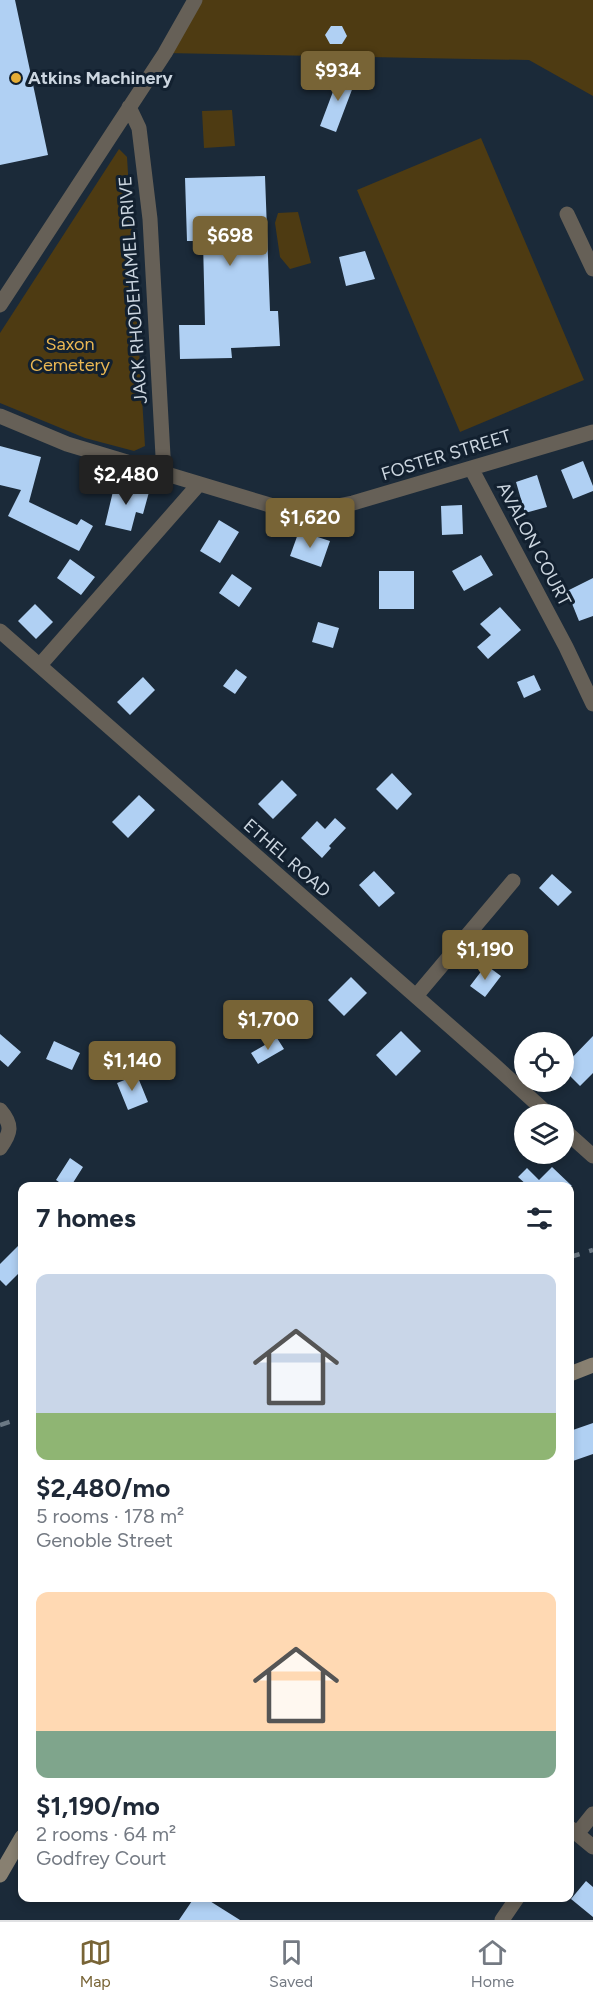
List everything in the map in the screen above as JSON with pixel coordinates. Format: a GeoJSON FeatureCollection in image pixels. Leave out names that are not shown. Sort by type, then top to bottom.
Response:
{"type":"FeatureCollection","features":[{"type":"Feature","properties":{"kind":"street"},"geometry":{"type":"LineString","coordinates":[[0,305],[165,53],[195,0]]}},
{"type":"Feature","properties":{"kind":"street","name":"JACK RHODEHAMEL DRIVE"},"geometry":{"type":"LineString","coordinates":[[129,107],[139,128],[150,219],[164,474]]}},
{"type":"Feature","properties":{"kind":"street"},"geometry":{"type":"LineString","coordinates":[[567,214],[593,269]]}},
{"type":"Feature","properties":{"kind":"street","name":"FOSTER STREET"},"geometry":{"type":"LineString","coordinates":[[0,416],[67,444],[273,506],[300,510],[353,503],[593,432]]}},
{"type":"Feature","properties":{"kind":"street","name":"AVALON COURT"},"geometry":{"type":"LineString","coordinates":[[471,468],[567,646],[593,704]]}},
{"type":"Feature","properties":{"kind":"street"},"geometry":{"type":"LineString","coordinates":[[40,665],[199,484]]}},
{"type":"Feature","properties":{"kind":"street","name":"ETHEL ROAD"},"geometry":{"type":"LineString","coordinates":[[0,631],[537,1104]]}},
{"type":"Feature","properties":{"kind":"street"},"geometry":{"type":"LineString","coordinates":[[416,996],[513,880]]}},
{"type":"Feature","properties":{"kind":"street"},"geometry":{"type":"LineString","coordinates":[[0,1110],[7,1118],[10,1129],[0,1149]]}},
{"type":"Feature","properties":{"kind":"street"},"geometry":{"type":"LineString","coordinates":[[574,1139],[593,1156]]}},
{"type":"Feature","properties":{"kind":"street"},"geometry":{"type":"LineString","coordinates":[[574,1372],[593,1365]]}},
{"type":"Feature","properties":{"kind":"street"},"geometry":{"type":"LineString","coordinates":[[593,1814],[574,1831],[593,1847]]}},
{"type":"Feature","properties":{"kind":"street"},"geometry":{"type":"LineString","coordinates":[[0,1875],[18,1844]]}},
{"type":"Feature","properties":{"kind":"street"},"geometry":{"type":"LineString","coordinates":[[502,1920],[515,1902]]}},
{"type":"Feature","properties":{"kind":"green space"},"geometry":{"type":"Polygon","coordinates":[[[195,0],[593,0],[593,96],[529,60],[165,53],[195,0]]]}},
{"type":"Feature","properties":{"kind":"green space"},"geometry":{"type":"Polygon","coordinates":[[[232,110],[235,146],[204,148],[202,111],[232,110]]]}},
{"type":"Feature","properties":{"kind":"green space"},"geometry":{"type":"Polygon","coordinates":[[[481,138],[584,380],[460,432],[357,190],[481,138]]]}},
{"type":"Feature","properties":{"kind":"green space","name":"Saxon Cemetery"},"geometry":{"type":"Polygon","coordinates":[[[119,149],[127,157],[145,446],[134,451],[85,438],[0,403],[0,333],[119,149]]]}},
{"type":"Feature","properties":{"kind":"green space"},"geometry":{"type":"Polygon","coordinates":[[[298,212],[311,263],[290,269],[280,257],[275,223],[278,213],[298,212]]]}},
{"type":"Feature","properties":{"kind":"building","name":"Atkins Machinery"},"geometry":{"type":"Polygon","coordinates":[[[0,0],[15,0],[48,155],[0,165],[0,0]]]}},
{"type":"Feature","properties":{"kind":"building"},"geometry":{"type":"Polygon","coordinates":[[[331,26],[342,26],[347,36],[342,44],[330,44],[325,35],[331,26]]]}},
{"type":"Feature","properties":{"kind":"building"},"geometry":{"type":"Polygon","coordinates":[[[340,73],[356,79],[336,132],[320,126],[340,73]]]}},
{"type":"Feature","properties":{"kind":"building"},"geometry":{"type":"Polygon","coordinates":[[[265,176],[270,311],[278,311],[280,346],[231,348],[232,358],[180,359],[179,325],[205,325],[203,241],[187,241],[185,178],[265,176]]]}},
{"type":"Feature","properties":{"kind":"building"},"geometry":{"type":"Polygon","coordinates":[[[365,251],[375,279],[346,286],[339,257],[365,251]]]}},
{"type":"Feature","properties":{"kind":"building"},"geometry":{"type":"Polygon","coordinates":[[[0,446],[41,457],[29,502],[77,525],[81,519],[93,526],[79,551],[8,516],[21,490],[0,485],[0,446]]]}},
{"type":"Feature","properties":{"kind":"building"},"geometry":{"type":"Polygon","coordinates":[[[583,461],[593,491],[573,499],[561,470],[583,461]]]}},
{"type":"Feature","properties":{"kind":"building"},"geometry":{"type":"Polygon","coordinates":[[[537,475],[547,507],[525,513],[516,482],[537,475]]]}},
{"type":"Feature","properties":{"kind":"building"},"geometry":{"type":"Polygon","coordinates":[[[115,483],[149,492],[143,514],[136,512],[131,531],[105,525],[115,483]]]}},
{"type":"Feature","properties":{"kind":"building"},"geometry":{"type":"Polygon","coordinates":[[[462,505],[463,534],[442,535],[441,506],[462,505]]]}},
{"type":"Feature","properties":{"kind":"building"},"geometry":{"type":"Polygon","coordinates":[[[219,520],[239,532],[220,563],[200,551],[219,520]]]}},
{"type":"Feature","properties":{"kind":"building"},"geometry":{"type":"Polygon","coordinates":[[[299,531],[330,541],[321,567],[290,556],[299,531]]]}},
{"type":"Feature","properties":{"kind":"building"},"geometry":{"type":"Polygon","coordinates":[[[481,555],[493,575],[464,591],[452,571],[481,555]]]}},
{"type":"Feature","properties":{"kind":"building"},"geometry":{"type":"Polygon","coordinates":[[[70,559],[95,577],[81,595],[57,578],[70,559]]]}},
{"type":"Feature","properties":{"kind":"building"},"geometry":{"type":"Polygon","coordinates":[[[379,571],[414,571],[414,609],[379,609],[379,571]]]}},
{"type":"Feature","properties":{"kind":"building"},"geometry":{"type":"Polygon","coordinates":[[[232,574],[252,588],[239,607],[219,593],[232,574]]]}},
{"type":"Feature","properties":{"kind":"building"},"geometry":{"type":"Polygon","coordinates":[[[593,578],[593,616],[579,621],[567,591],[593,578]]]}},
{"type":"Feature","properties":{"kind":"building"},"geometry":{"type":"Polygon","coordinates":[[[35,604],[53,622],[36,639],[18,621],[35,604]]]}},
{"type":"Feature","properties":{"kind":"building"},"geometry":{"type":"Polygon","coordinates":[[[500,607],[521,630],[488,659],[477,647],[491,635],[480,624],[500,607]]]}},
{"type":"Feature","properties":{"kind":"building"},"geometry":{"type":"Polygon","coordinates":[[[318,622],[339,628],[333,648],[312,642],[318,622]]]}},
{"type":"Feature","properties":{"kind":"building"},"geometry":{"type":"Polygon","coordinates":[[[236,669],[247,677],[235,694],[223,686],[236,669]]]}},
{"type":"Feature","properties":{"kind":"building"},"geometry":{"type":"Polygon","coordinates":[[[534,675],[541,690],[524,698],[517,682],[534,675]]]}},
{"type":"Feature","properties":{"kind":"building"},"geometry":{"type":"Polygon","coordinates":[[[143,677],[155,690],[130,715],[117,702],[143,677]]]}},
{"type":"Feature","properties":{"kind":"building"},"geometry":{"type":"Polygon","coordinates":[[[392,773],[412,794],[397,810],[376,789],[392,773]]]}},
{"type":"Feature","properties":{"kind":"building"},"geometry":{"type":"Polygon","coordinates":[[[282,780],[297,795],[273,819],[258,804],[282,780]]]}},
{"type":"Feature","properties":{"kind":"building"},"geometry":{"type":"Polygon","coordinates":[[[139,795],[155,810],[128,838],[112,822],[139,795]]]}},
{"type":"Feature","properties":{"kind":"building"},"geometry":{"type":"Polygon","coordinates":[[[335,818],[346,828],[329,846],[331,848],[322,858],[301,838],[317,821],[325,829],[335,818]]]}},
{"type":"Feature","properties":{"kind":"building"},"geometry":{"type":"Polygon","coordinates":[[[374,871],[395,893],[379,907],[359,885],[374,871]]]}},
{"type":"Feature","properties":{"kind":"building"},"geometry":{"type":"Polygon","coordinates":[[[552,874],[572,892],[558,906],[539,888],[552,874]]]}},
{"type":"Feature","properties":{"kind":"building"},"geometry":{"type":"Polygon","coordinates":[[[486,965],[501,976],[485,997],[470,986],[486,965]]]}},
{"type":"Feature","properties":{"kind":"building"},"geometry":{"type":"Polygon","coordinates":[[[351,977],[367,993],[344,1016],[328,1000],[351,977]]]}},
{"type":"Feature","properties":{"kind":"building"},"geometry":{"type":"Polygon","coordinates":[[[401,1031],[421,1051],[396,1076],[376,1055],[401,1031]]]}},
{"type":"Feature","properties":{"kind":"building"},"geometry":{"type":"Polygon","coordinates":[[[0,1034],[21,1052],[8,1067],[0,1060],[0,1034]]]}},
{"type":"Feature","properties":{"kind":"building"},"geometry":{"type":"Polygon","coordinates":[[[593,1036],[593,1073],[580,1086],[574,1080],[574,1056],[593,1036]]]}},
{"type":"Feature","properties":{"kind":"building"},"geometry":{"type":"Polygon","coordinates":[[[277,1038],[284,1049],[258,1064],[251,1053],[277,1038]]]}},
{"type":"Feature","properties":{"kind":"building"},"geometry":{"type":"Polygon","coordinates":[[[54,1041],[80,1053],[72,1070],[46,1059],[54,1041]]]}},
{"type":"Feature","properties":{"kind":"building"},"geometry":{"type":"Polygon","coordinates":[[[137,1075],[148,1102],[128,1110],[117,1083],[137,1075]]]}},
{"type":"Feature","properties":{"kind":"building"},"geometry":{"type":"Polygon","coordinates":[[[70,1158],[83,1167],[74,1182],[56,1180],[70,1158]]]}},
{"type":"Feature","properties":{"kind":"building"},"geometry":{"type":"Polygon","coordinates":[[[552,1167],[568,1182],[524,1182],[518,1177],[527,1168],[539,1180],[552,1167]]]}},
{"type":"Feature","properties":{"kind":"building"},"geometry":{"type":"Polygon","coordinates":[[[18,1246],[18,1274],[6,1286],[0,1280],[0,1264],[18,1246]]]}},
{"type":"Feature","properties":{"kind":"building"},"geometry":{"type":"Polygon","coordinates":[[[593,1423],[593,1454],[574,1461],[574,1430],[593,1423]]]}},
{"type":"Feature","properties":{"kind":"building"},"geometry":{"type":"Polygon","coordinates":[[[586,1881],[593,1887],[593,1917],[574,1901],[574,1895],[586,1881]]]}},
{"type":"Feature","properties":{"kind":"building"},"geometry":{"type":"Polygon","coordinates":[[[191,1902],[211,1902],[240,1920],[179,1920],[191,1902]]]}},
{"type":"Feature","properties":{"kind":"railway"},"geometry":{"type":"LineString","coordinates":[[574,1256],[593,1250]]}},
{"type":"Feature","properties":{"kind":"railway"},"geometry":{"type":"LineString","coordinates":[[0,1425],[18,1419]]}},
{"type":"Feature","properties":{"kind":"place","name":"Atkins Machinery"},"geometry":{"type":"Point","coordinates":[16,78]}}]}
